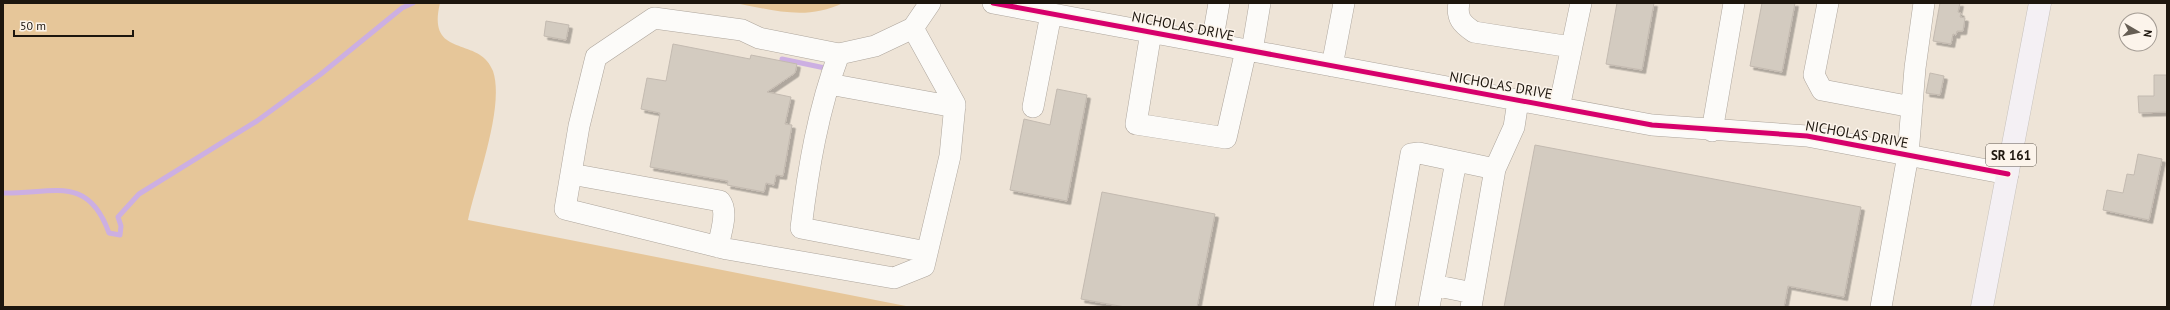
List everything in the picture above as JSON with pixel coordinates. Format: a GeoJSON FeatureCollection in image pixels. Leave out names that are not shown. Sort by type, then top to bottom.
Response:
{"type":"FeatureCollection","features":[{"type":"Feature","properties":{"kind":"main road","name":"SR 161"},"geometry":{"type":"LineString","coordinates":[[1982,307],[2040,3]]}},
{"type":"Feature","properties":{"kind":"street"},"geometry":{"type":"LineString","coordinates":[[913,28],[955,104],[950,156],[924,266],[894,278],[718,247],[565,209],[579,126],[596,57],[654,18],[742,30],[759,38],[839,54],[875,46],[913,28],[930,3]]}},
{"type":"Feature","properties":{"kind":"street","name":"NICHOLAS DRIVE"},"geometry":{"type":"LineString","coordinates":[[993,3],[1652,125],[1712,131],[1807,136],[2008,174]]}},
{"type":"Feature","properties":{"kind":"street"},"geometry":{"type":"LineString","coordinates":[[1212,43],[1219,3]]}},
{"type":"Feature","properties":{"kind":"street"},"geometry":{"type":"LineString","coordinates":[[1151,32],[1136,124],[1226,138],[1260,3]]}},
{"type":"Feature","properties":{"kind":"street"},"geometry":{"type":"LineString","coordinates":[[1332,66],[1344,3]]}},
{"type":"Feature","properties":{"kind":"street"},"geometry":{"type":"LineString","coordinates":[[1459,3],[1457,12],[1462,24],[1474,32],[1571,47]]}},
{"type":"Feature","properties":{"kind":"street"},"geometry":{"type":"LineString","coordinates":[[1559,108],[1581,3]]}},
{"type":"Feature","properties":{"kind":"street"},"geometry":{"type":"LineString","coordinates":[[1712,131],[1734,3]]}},
{"type":"Feature","properties":{"kind":"street"},"geometry":{"type":"LineString","coordinates":[[1828,3],[1814,75],[1822,90],[1912,106]]}},
{"type":"Feature","properties":{"kind":"street"},"geometry":{"type":"LineString","coordinates":[[1881,307],[1908,155],[1924,3]]}},
{"type":"Feature","properties":{"kind":"street"},"geometry":{"type":"LineString","coordinates":[[1033,107],[1051,14]]}},
{"type":"Feature","properties":{"kind":"street"},"geometry":{"type":"LineString","coordinates":[[839,54],[829,84],[806,189],[801,228],[927,252]]}},
{"type":"Feature","properties":{"kind":"street"},"geometry":{"type":"LineString","coordinates":[[829,84],[955,107]]}},
{"type":"Feature","properties":{"kind":"street"},"geometry":{"type":"LineString","coordinates":[[1433,285],[1472,300],[1494,169],[1514,127],[1518,101]]}},
{"type":"Feature","properties":{"kind":"street"},"geometry":{"type":"LineString","coordinates":[[1384,307],[1411,154],[1420,153],[1494,169]]}},
{"type":"Feature","properties":{"kind":"street"},"geometry":{"type":"LineString","coordinates":[[1429,307],[1456,161]]}},
{"type":"Feature","properties":{"kind":"street"},"geometry":{"type":"LineString","coordinates":[[571,174],[720,200],[724,205],[724,212],[718,247]]}},
{"type":"Feature","properties":{"kind":"shaded area"},"geometry":{"type":"Polygon","coordinates":[[[3,3],[440,3],[438,21],[441,33],[447,40],[477,53],[486,60],[493,71],[496,86],[495,104],[488,145],[468,220],[911,307],[3,307],[3,3]]]}},
{"type":"Feature","properties":{"kind":"shaded area"},"geometry":{"type":"Polygon","coordinates":[[[735,3],[843,3],[816,12],[803,13],[776,11],[735,3]]]}},
{"type":"Feature","properties":{"kind":"building"},"geometry":{"type":"Polygon","coordinates":[[[1617,3],[1654,3],[1642,70],[1606,64],[1617,3]]]}},
{"type":"Feature","properties":{"kind":"building"},"geometry":{"type":"Polygon","coordinates":[[[1762,3],[1795,3],[1782,72],[1750,66],[1762,3]]]}},
{"type":"Feature","properties":{"kind":"building"},"geometry":{"type":"Polygon","coordinates":[[[1940,3],[1960,3],[1958,12],[1961,13],[1960,17],[1965,18],[1963,31],[1957,31],[1956,35],[1953,34],[1951,44],[1933,41],[1940,3]]]}},
{"type":"Feature","properties":{"kind":"building"},"geometry":{"type":"Polygon","coordinates":[[[546,21],[569,25],[566,40],[544,36],[546,21]]]}},
{"type":"Feature","properties":{"kind":"building"},"geometry":{"type":"Polygon","coordinates":[[[673,44],[750,59],[751,55],[797,64],[795,73],[767,92],[791,97],[785,124],[792,125],[783,176],[776,175],[774,185],[766,183],[764,192],[727,185],[728,181],[650,167],[660,113],[641,109],[647,78],[666,81],[673,44]]]}},
{"type":"Feature","properties":{"kind":"building"},"geometry":{"type":"Polygon","coordinates":[[[1930,73],[1944,76],[1940,95],[1926,93],[1930,73]]]}},
{"type":"Feature","properties":{"kind":"building"},"geometry":{"type":"Polygon","coordinates":[[[2154,75],[2167,75],[2167,112],[2139,113],[2138,96],[2154,96],[2154,75]]]}},
{"type":"Feature","properties":{"kind":"building"},"geometry":{"type":"Polygon","coordinates":[[[1057,89],[1087,95],[1067,201],[1010,190],[1024,119],[1050,125],[1057,89]]]}},
{"type":"Feature","properties":{"kind":"building"},"geometry":{"type":"Polygon","coordinates":[[[1535,145],[1861,207],[1844,297],[1788,286],[1784,307],[1504,307],[1535,145]]]}},
{"type":"Feature","properties":{"kind":"building"},"geometry":{"type":"Polygon","coordinates":[[[2138,154],[2162,159],[2149,220],[2103,210],[2107,190],[2123,193],[2127,174],[2134,175],[2138,154]]]}},
{"type":"Feature","properties":{"kind":"building"},"geometry":{"type":"Polygon","coordinates":[[[1102,192],[1215,214],[1197,307],[1125,307],[1081,299],[1102,192]]]}},
{"type":"Feature","properties":{"kind":"waterway"},"geometry":{"type":"LineString","coordinates":[[3,193],[67,191],[79,195],[91,202],[100,214],[109,233],[120,235],[121,226],[118,217],[139,194],[257,121],[321,74],[402,8],[413,3]]}},
{"type":"Feature","properties":{"kind":"waterway"},"geometry":{"type":"LineString","coordinates":[[782,59],[825,68]]}},
{"type":"Feature","properties":{"kind":"cycle path"},"geometry":{"type":"LineString","coordinates":[[993,3],[1652,125],[1807,136],[2008,174]]}}]}
